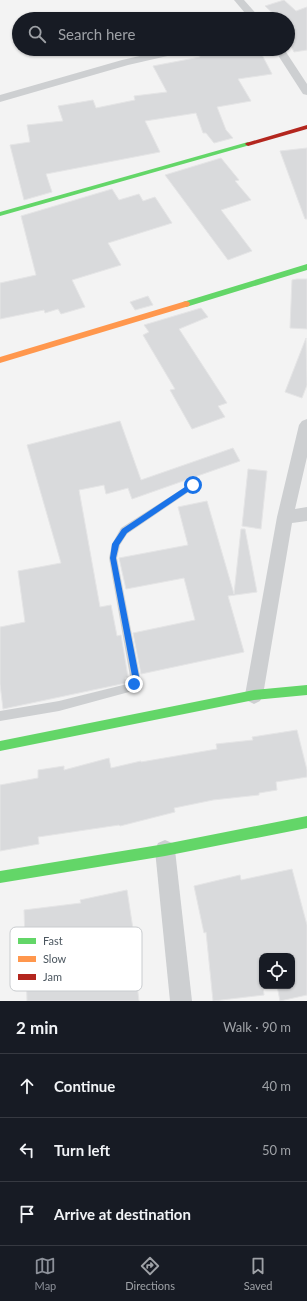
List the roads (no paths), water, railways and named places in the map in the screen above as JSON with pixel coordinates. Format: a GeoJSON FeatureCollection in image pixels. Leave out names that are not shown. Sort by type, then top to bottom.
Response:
{"type":"FeatureCollection","features":[{"type":"Feature","properties":{"kind":"street"},"geometry":{"type":"LineString","coordinates":[[240,0],[250,12]]}},
{"type":"Feature","properties":{"kind":"street"},"geometry":{"type":"LineString","coordinates":[[0,99],[126,62],[154,56]]}},
{"type":"Feature","properties":{"kind":"street"},"geometry":{"type":"LineString","coordinates":[[284,56],[307,92]]}},
{"type":"Feature","properties":{"kind":"street"},"geometry":{"type":"LineString","coordinates":[[0,214],[307,127]]}},
{"type":"Feature","properties":{"kind":"street"},"geometry":{"type":"LineString","coordinates":[[0,360],[307,267]]}},
{"type":"Feature","properties":{"kind":"street"},"geometry":{"type":"LineString","coordinates":[[254,696],[285,517],[307,425]]}},
{"type":"Feature","properties":{"kind":"street"},"geometry":{"type":"LineString","coordinates":[[285,517],[307,514]]}},
{"type":"Feature","properties":{"kind":"street"},"geometry":{"type":"LineString","coordinates":[[0,746],[254,696],[307,690]]}},
{"type":"Feature","properties":{"kind":"street"},"geometry":{"type":"LineString","coordinates":[[0,878],[165,850],[307,822]]}},
{"type":"Feature","properties":{"kind":"street"},"geometry":{"type":"LineString","coordinates":[[165,850],[181,1001]]}},
{"type":"Feature","properties":{"kind":"lane"},"geometry":{"type":"LineString","coordinates":[[0,716],[59,706],[129,688],[134,684],[135,676],[113,558],[116,544],[124,531],[193,485]]}}]}
